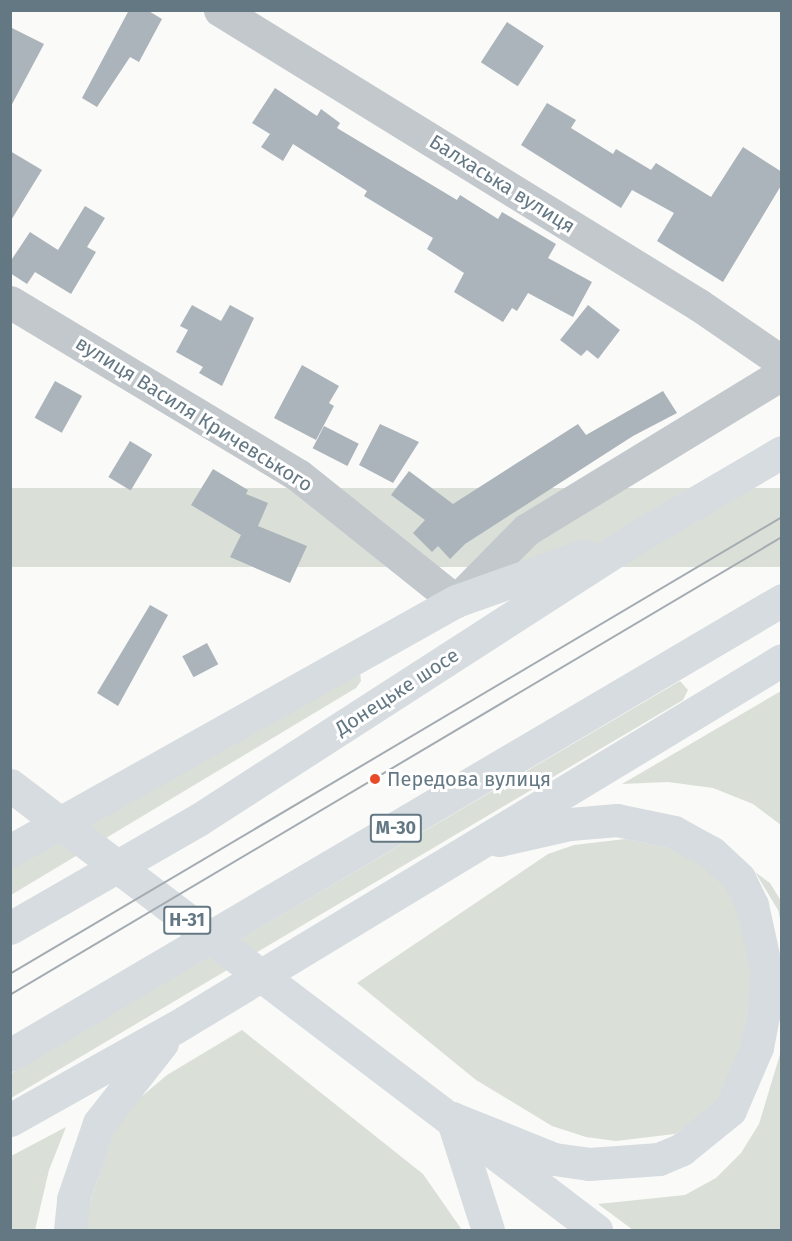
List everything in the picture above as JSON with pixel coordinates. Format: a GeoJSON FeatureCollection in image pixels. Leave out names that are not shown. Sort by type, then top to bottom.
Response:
{"type":"FeatureCollection","features":[{"type":"Feature","properties":{"kind":"main road","name":"Донецьке шосе"},"geometry":{"type":"LineString","coordinates":[[10,928],[198,820],[638,537],[782,452]]}},
{"type":"Feature","properties":{"kind":"main road"},"geometry":{"type":"LineString","coordinates":[[10,851],[456,601],[638,537]]}},
{"type":"Feature","properties":{"kind":"main road","name":"М-30"},"geometry":{"type":"LineString","coordinates":[[10,1054],[782,600]]}},
{"type":"Feature","properties":{"kind":"main road"},"geometry":{"type":"LineString","coordinates":[[10,1120],[176,1027],[471,846],[782,660]]}},
{"type":"Feature","properties":{"kind":"main road","name":"Н-31"},"geometry":{"type":"LineString","coordinates":[[10,785],[363,1056],[452,1118],[596,1230]]}},
{"type":"Feature","properties":{"kind":"main road"},"geometry":{"type":"LineString","coordinates":[[452,1118],[554,1159],[589,1164],[659,1159],[682,1149],[730,1110],[758,1047],[764,1012],[766,969],[759,924],[739,879],[712,853],[674,832],[617,820],[570,824],[471,846]]}},
{"type":"Feature","properties":{"kind":"main road"},"geometry":{"type":"LineString","coordinates":[[70,1230],[73,1199],[99,1123],[176,1027]]}},
{"type":"Feature","properties":{"kind":"main road"},"geometry":{"type":"LineString","coordinates":[[452,1118],[488,1230]]}},
{"type":"Feature","properties":{"kind":"street","name":"Балхаська вулиця"},"geometry":{"type":"LineString","coordinates":[[220,10],[699,304],[782,362]]}},
{"type":"Feature","properties":{"kind":"street","name":"вулиця Василя Кричевського"},"geometry":{"type":"LineString","coordinates":[[10,302],[298,475],[456,601]]}},
{"type":"Feature","properties":{"kind":"street"},"geometry":{"type":"LineString","coordinates":[[456,601],[526,530],[782,374]]}},
{"type":"Feature","properties":{"kind":"shaded area"},"geometry":{"type":"Polygon","coordinates":[[[10,488],[781,488],[781,567],[10,567],[10,488]]]}},
{"type":"Feature","properties":{"kind":"shaded area"},"geometry":{"type":"Polygon","coordinates":[[[344,669],[360,672],[361,681],[356,688],[11,895],[10,868],[344,669]]]}},
{"type":"Feature","properties":{"kind":"shaded area"},"geometry":{"type":"Polygon","coordinates":[[[680,681],[688,690],[683,700],[11,1098],[10,1074],[680,681]]]}},
{"type":"Feature","properties":{"kind":"shaded area"},"geometry":{"type":"Polygon","coordinates":[[[781,691],[781,825],[753,804],[713,788],[668,782],[622,784],[781,691]]]}},
{"type":"Feature","properties":{"kind":"shaded area"},"geometry":{"type":"Polygon","coordinates":[[[625,839],[683,851],[717,876],[732,896],[749,945],[751,994],[740,1055],[716,1104],[675,1134],[616,1141],[586,1137],[552,1126],[476,1080],[357,983],[548,854],[574,845],[625,839]]]}},
{"type":"Feature","properties":{"kind":"shaded area"},"geometry":{"type":"Polygon","coordinates":[[[755,872],[770,883],[781,901],[781,924],[778,910],[755,872]]]}},
{"type":"Feature","properties":{"kind":"shaded area"},"geometry":{"type":"Polygon","coordinates":[[[242,1030],[423,1174],[462,1230],[81,1230],[114,1130],[135,1102],[167,1075],[242,1030]]]}},
{"type":"Feature","properties":{"kind":"shaded area"},"geometry":{"type":"Polygon","coordinates":[[[781,1051],[781,1230],[633,1230],[598,1204],[685,1195],[716,1178],[741,1153],[759,1124],[781,1051]]]}},
{"type":"Feature","properties":{"kind":"shaded area"},"geometry":{"type":"Polygon","coordinates":[[[66,1127],[49,1170],[35,1230],[11,1230],[11,1156],[66,1127]]]}},
{"type":"Feature","properties":{"kind":"building"},"geometry":{"type":"Polygon","coordinates":[[[129,10],[147,10],[162,19],[139,62],[130,57],[97,107],[82,98],[129,10]]]}},
{"type":"Feature","properties":{"kind":"building"},"geometry":{"type":"Polygon","coordinates":[[[507,22],[544,46],[518,86],[481,62],[507,22]]]}},
{"type":"Feature","properties":{"kind":"building"},"geometry":{"type":"Polygon","coordinates":[[[10,27],[44,44],[10,108],[10,27]]]}},
{"type":"Feature","properties":{"kind":"building"},"geometry":{"type":"Polygon","coordinates":[[[275,88],[317,116],[321,109],[340,123],[337,128],[457,200],[460,195],[498,219],[502,212],[556,244],[548,258],[592,282],[573,317],[528,293],[517,311],[512,308],[503,322],[454,292],[464,273],[427,249],[433,238],[364,196],[367,191],[293,144],[283,161],[261,147],[270,134],[252,123],[275,88]]]}},
{"type":"Feature","properties":{"kind":"building"},"geometry":{"type":"Polygon","coordinates":[[[547,103],[576,120],[571,128],[613,154],[616,149],[651,170],[656,163],[711,197],[743,147],[782,172],[782,184],[723,282],[657,241],[674,213],[632,190],[621,208],[521,145],[547,103]]]}},
{"type":"Feature","properties":{"kind":"building"},"geometry":{"type":"Polygon","coordinates":[[[10,151],[42,170],[10,222],[10,151]]]}},
{"type":"Feature","properties":{"kind":"building"},"geometry":{"type":"Polygon","coordinates":[[[85,206],[105,218],[87,247],[96,252],[71,294],[35,272],[27,284],[10,273],[10,262],[30,232],[58,250],[85,206]]]}},
{"type":"Feature","properties":{"kind":"building"},"geometry":{"type":"Polygon","coordinates":[[[192,305],[221,321],[230,305],[254,318],[222,386],[199,373],[203,367],[176,352],[188,330],[180,326],[192,305]]]}},
{"type":"Feature","properties":{"kind":"building"},"geometry":{"type":"Polygon","coordinates":[[[588,305],[620,330],[598,359],[587,350],[581,356],[560,340],[588,305]]]}},
{"type":"Feature","properties":{"kind":"building"},"geometry":{"type":"Polygon","coordinates":[[[302,365],[339,386],[329,403],[334,406],[316,440],[274,418],[302,365]]]}},
{"type":"Feature","properties":{"kind":"building"},"geometry":{"type":"Polygon","coordinates":[[[55,381],[82,396],[62,433],[35,418],[55,381]]]}},
{"type":"Feature","properties":{"kind":"building"},"geometry":{"type":"Polygon","coordinates":[[[663,391],[677,413],[633,436],[465,544],[450,559],[438,546],[432,552],[413,533],[425,520],[391,495],[409,471],[453,504],[578,424],[586,435],[663,391]]]}},
{"type":"Feature","properties":{"kind":"building"},"geometry":{"type":"Polygon","coordinates":[[[380,424],[419,442],[393,483],[359,465],[380,424]]]}},
{"type":"Feature","properties":{"kind":"building"},"geometry":{"type":"Polygon","coordinates":[[[324,426],[359,444],[347,466],[313,448],[324,426]]]}},
{"type":"Feature","properties":{"kind":"building"},"geometry":{"type":"Polygon","coordinates":[[[130,441],[152,454],[131,490],[108,477],[130,441]]]}},
{"type":"Feature","properties":{"kind":"building"},"geometry":{"type":"Polygon","coordinates":[[[213,469],[248,490],[246,494],[268,503],[258,526],[307,546],[290,583],[230,557],[241,535],[191,505],[213,469]]]}},
{"type":"Feature","properties":{"kind":"building"},"geometry":{"type":"Polygon","coordinates":[[[150,605],[168,615],[118,706],[97,693],[150,605]]]}},
{"type":"Feature","properties":{"kind":"building"},"geometry":{"type":"Polygon","coordinates":[[[207,643],[218,664],[194,677],[182,656],[207,643]]]}},
{"type":"Feature","properties":{"kind":"tram line"},"geometry":{"type":"LineString","coordinates":[[10,974],[782,517]]}},
{"type":"Feature","properties":{"kind":"tram line"},"geometry":{"type":"LineString","coordinates":[[10,995],[782,537]]}},
{"type":"Feature","properties":{"kind":"place","name":"Передова вулиця"},"geometry":{"type":"Point","coordinates":[375,779]}}]}
